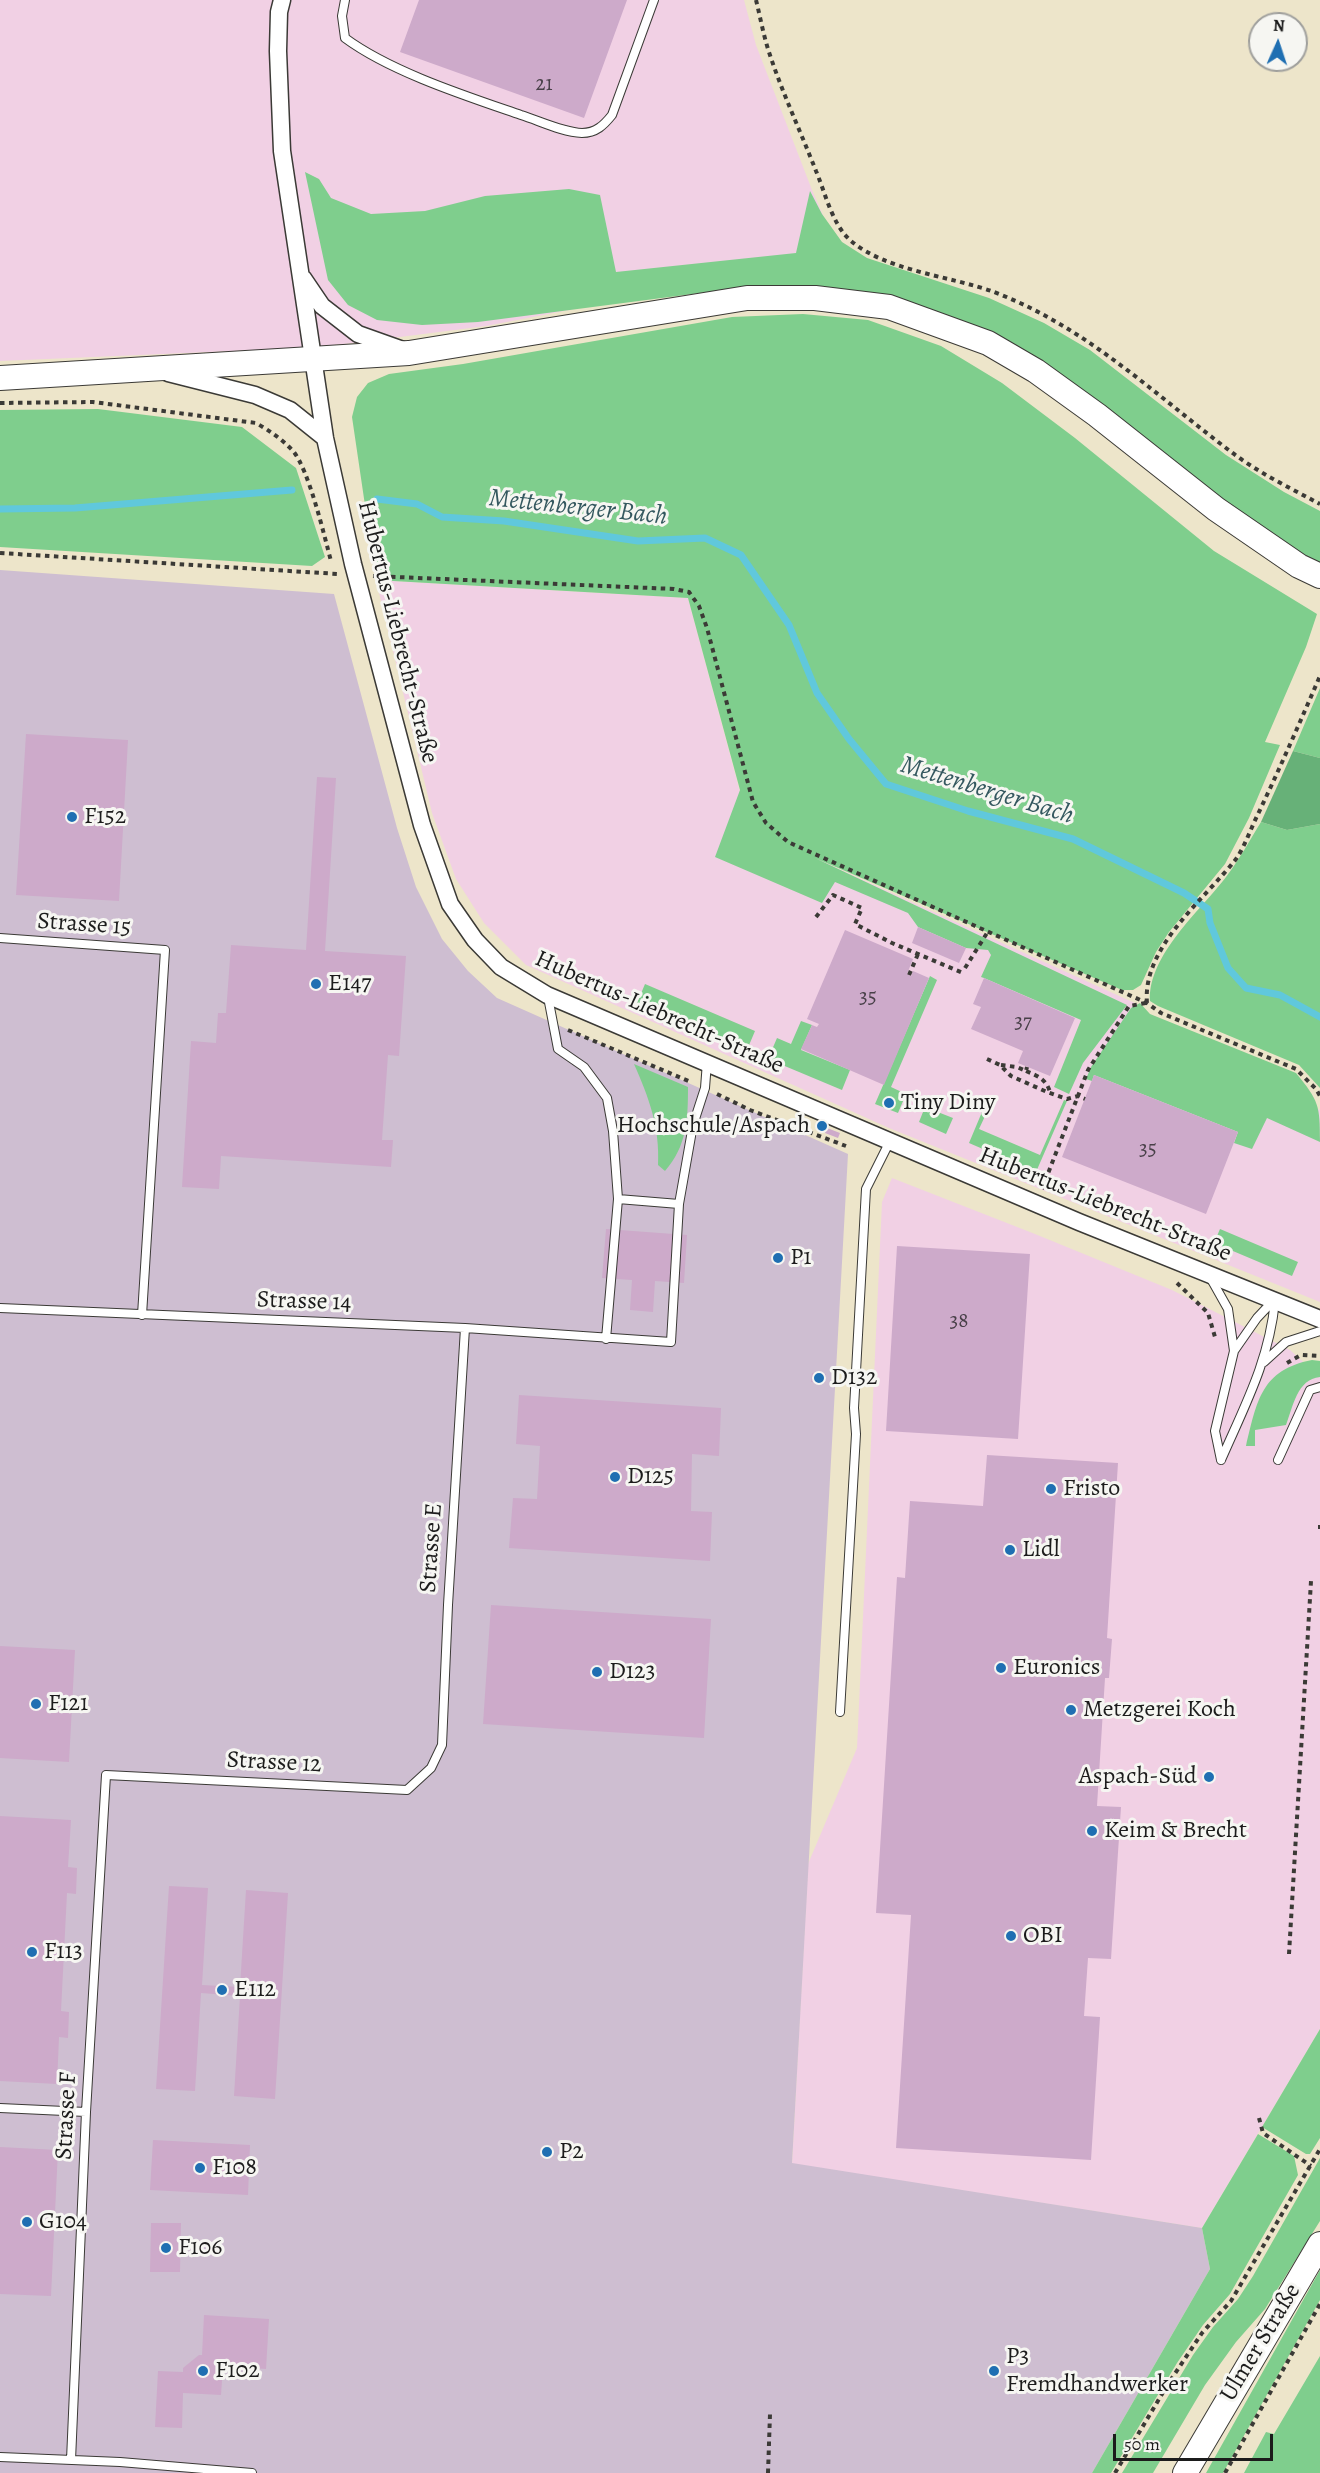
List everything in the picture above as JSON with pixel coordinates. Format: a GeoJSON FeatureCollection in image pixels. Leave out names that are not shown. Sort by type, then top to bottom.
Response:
{"type":"FeatureCollection","features":[{"type":"Feature","properties":{"kind":"main road"},"geometry":{"type":"LineString","coordinates":[[0,378],[410,353],[747,298],[815,298],[889,307],[988,343],[1036,371],[1097,415],[1216,509],[1299,566],[1320,576]]}},
{"type":"Feature","properties":{"kind":"main road","name":"Ulmer Straße"},"geometry":{"type":"LineString","coordinates":[[1185,2473],[1320,2244]]}},
{"type":"Feature","properties":{"kind":"street","name":"Hubertus-Liebrecht-Straße"},"geometry":{"type":"LineString","coordinates":[[282,0],[279,12],[278,51],[282,151],[325,438],[357,576],[422,825],[450,904],[475,940],[501,967],[547,995],[1036,1203],[1320,1319]]}},
{"type":"Feature","properties":{"kind":"street","name":"Hubertus-Liebrecht-Straße"},"geometry":{"type":"LineString","coordinates":[[300,274],[322,306],[358,334],[410,353]]}},
{"type":"Feature","properties":{"kind":"street"},"geometry":{"type":"LineString","coordinates":[[156,369],[255,395],[290,410],[325,438]]}},
{"type":"Feature","properties":{"kind":"lane"},"geometry":{"type":"LineString","coordinates":[[345,0],[342,16],[345,38],[367,54],[474,99],[553,126],[583,133],[601,128],[612,115],[654,0]]}},
{"type":"Feature","properties":{"kind":"lane","name":"Strasse 15"},"geometry":{"type":"LineString","coordinates":[[0,938],[165,950],[142,1315]]}},
{"type":"Feature","properties":{"kind":"lane"},"geometry":{"type":"LineString","coordinates":[[547,995],[554,1020],[558,1049],[584,1067],[607,1098],[614,1131],[618,1199],[606,1338]]}},
{"type":"Feature","properties":{"kind":"lane"},"geometry":{"type":"LineString","coordinates":[[618,1199],[679,1204],[693,1125],[705,1088],[707,1062]]}},
{"type":"Feature","properties":{"kind":"lane"},"geometry":{"type":"LineString","coordinates":[[840,1712],[856,1434],[854,1408],[866,1190],[890,1141]]}},
{"type":"Feature","properties":{"kind":"lane","name":"Strasse 14"},"geometry":{"type":"LineString","coordinates":[[0,1308],[465,1328],[671,1342],[679,1204]]}},
{"type":"Feature","properties":{"kind":"lane"},"geometry":{"type":"LineString","coordinates":[[1207,1273],[1228,1309],[1234,1351],[1215,1431],[1221,1460],[1264,1363],[1272,1329],[1275,1300]]}},
{"type":"Feature","properties":{"kind":"lane"},"geometry":{"type":"LineString","coordinates":[[1234,1351],[1257,1318],[1275,1300]]}},
{"type":"Feature","properties":{"kind":"lane","name":"Strasse E"},"geometry":{"type":"LineString","coordinates":[[431,1768],[442,1745],[447,1605],[465,1328]]}},
{"type":"Feature","properties":{"kind":"lane"},"geometry":{"type":"LineString","coordinates":[[1264,1363],[1286,1342],[1320,1331]]}},
{"type":"Feature","properties":{"kind":"lane"},"geometry":{"type":"LineString","coordinates":[[1278,1460],[1310,1390],[1320,1387]]}},
{"type":"Feature","properties":{"kind":"lane","name":"Strasse 12"},"geometry":{"type":"LineString","coordinates":[[106,1774],[407,1790],[431,1768]]}},
{"type":"Feature","properties":{"kind":"lane","name":"Strasse F"},"geometry":{"type":"LineString","coordinates":[[71,2460],[86,2112],[106,1774]]}},
{"type":"Feature","properties":{"kind":"lane"},"geometry":{"type":"LineString","coordinates":[[0,2108],[86,2112]]}},
{"type":"Feature","properties":{"kind":"lane"},"geometry":{"type":"LineString","coordinates":[[0,2457],[120,2462],[252,2473]]}},
{"type":"Feature","properties":{"kind":"path"},"geometry":{"type":"LineString","coordinates":[[756,0],[768,48],[827,198],[840,227],[850,240],[870,253],[904,266],[994,292],[1086,339],[1151,387],[1231,453],[1320,504]]}},
{"type":"Feature","properties":{"kind":"path"},"geometry":{"type":"LineString","coordinates":[[0,403],[93,402],[256,423],[279,437],[295,453],[309,486],[338,585]]}},
{"type":"Feature","properties":{"kind":"path"},"geometry":{"type":"LineString","coordinates":[[0,553],[357,576],[674,589],[689,592],[699,606],[707,628],[753,802],[766,823],[788,842],[1147,1003],[1161,1013],[1296,1069],[1320,1096]]}},
{"type":"Feature","properties":{"kind":"path"},"geometry":{"type":"LineString","coordinates":[[1147,1003],[1146,991],[1149,976],[1163,948],[1188,913],[1238,857],[1276,778],[1320,676]]}},
{"type":"Feature","properties":{"kind":"path"},"geometry":{"type":"LineString","coordinates":[[816,916],[833,895],[862,908],[855,924],[918,954],[964,970],[987,933]]}},
{"type":"Feature","properties":{"kind":"path"},"geometry":{"type":"LineString","coordinates":[[909,975],[918,954]]}},
{"type":"Feature","properties":{"kind":"path"},"geometry":{"type":"LineString","coordinates":[[1036,1203],[1088,1070],[1130,1006],[1147,1003]]}},
{"type":"Feature","properties":{"kind":"path"},"geometry":{"type":"LineString","coordinates":[[554,1020],[578,1036],[705,1088],[750,1110],[849,1146]]}},
{"type":"Feature","properties":{"kind":"path"},"geometry":{"type":"LineString","coordinates":[[987,1059],[1000,1065],[1011,1076],[1067,1099],[1078,1096],[1085,1099]]}},
{"type":"Feature","properties":{"kind":"path"},"geometry":{"type":"LineString","coordinates":[[1000,1065],[1027,1069],[1042,1078],[1050,1092]]}},
{"type":"Feature","properties":{"kind":"path"},"geometry":{"type":"LineString","coordinates":[[1169,1280],[1179,1284],[1208,1313],[1218,1346],[1234,1351]]}},
{"type":"Feature","properties":{"kind":"path"},"geometry":{"type":"LineString","coordinates":[[1289,1954],[1311,1581]]}},
{"type":"Feature","properties":{"kind":"path"},"geometry":{"type":"LineString","coordinates":[[1259,2118],[1263,2133],[1311,2166]]}},
{"type":"Feature","properties":{"kind":"path"},"geometry":{"type":"LineString","coordinates":[[1115,2473],[1168,2384],[1197,2342],[1231,2301],[1320,2149]]}},
{"type":"Feature","properties":{"kind":"path"},"geometry":{"type":"LineString","coordinates":[[1225,2473],[1320,2304]]}},
{"type":"Feature","properties":{"kind":"path"},"geometry":{"type":"LineString","coordinates":[[768,2473],[770,2414]]}},
{"type":"Feature","properties":{"kind":"shaded area"},"geometry":{"type":"Polygon","coordinates":[[[0,0],[744,0],[756,45],[812,190],[850,277],[689,287],[486,326],[303,348],[0,361],[0,0]]]}},
{"type":"Feature","properties":{"kind":"shaded area"},"geometry":{"type":"Polygon","coordinates":[[[0,570],[334,594],[397,828],[416,887],[442,939],[468,971],[497,998],[848,1154],[792,2163],[1202,2228],[1210,2269],[1092,2473],[0,2473],[0,570]]]}},
{"type":"Feature","properties":{"kind":"shaded area"},"geometry":{"type":"Polygon","coordinates":[[[376,580],[688,598],[747,818],[786,845],[1137,1004],[1147,1015],[1320,1110],[1320,1302],[889,1128],[526,965],[484,923],[456,879],[432,813],[376,580]]]}},
{"type":"Feature","properties":{"kind":"shaded area","name":"Aspach-Süd"},"geometry":{"type":"Polygon","coordinates":[[[892,1178],[1172,1290],[1290,1350],[1320,1377],[1320,2029],[1202,2228],[792,2164],[808,1864],[857,1748],[882,1202],[892,1178]]]}},
{"type":"Feature","properties":{"kind":"green space"},"geometry":{"type":"Polygon","coordinates":[[[305,172],[319,179],[331,198],[371,214],[425,211],[485,196],[569,189],[600,195],[616,272],[796,253],[810,191],[822,214],[842,242],[867,258],[989,298],[1044,323],[1090,350],[1226,455],[1284,492],[1320,511],[1320,568],[1298,557],[1054,369],[1016,345],[955,318],[916,305],[781,287],[723,290],[478,322],[422,325],[377,320],[348,305],[328,280],[305,172]]]}},
{"type":"Feature","properties":{"kind":"green space"},"geometry":{"type":"Polygon","coordinates":[[[803,314],[868,320],[941,346],[1002,383],[1075,438],[1214,551],[1317,614],[1306,647],[1265,742],[1280,745],[1249,818],[1225,864],[1169,932],[1156,952],[1141,985],[1133,990],[1122,990],[815,858],[1127,1005],[1083,1063],[1069,1094],[1054,1087],[1081,1020],[981,977],[991,955],[988,950],[966,948],[918,927],[908,913],[835,882],[822,903],[715,857],[740,790],[688,598],[376,580],[352,417],[357,397],[368,383],[389,374],[463,364],[732,317],[803,314]]]}},
{"type":"Feature","properties":{"kind":"green space"},"geometry":{"type":"Polygon","coordinates":[[[98,409],[242,427],[296,468],[325,557],[312,566],[0,547],[0,410],[98,409]]]}},
{"type":"Feature","properties":{"kind":"green space"},"geometry":{"type":"Polygon","coordinates":[[[1320,688],[1320,758],[1293,751],[1320,688]]]}},
{"type":"Feature","properties":{"kind":"green space"},"geometry":{"type":"Polygon","coordinates":[[[1293,751],[1320,758],[1320,824],[1287,830],[1261,822],[1293,751]]]}},
{"type":"Feature","properties":{"kind":"green space"},"geometry":{"type":"Polygon","coordinates":[[[1261,822],[1287,830],[1320,824],[1320,1088],[1299,1065],[1150,1001],[1157,967],[1166,951],[1226,877],[1261,822]]]}},
{"type":"Feature","properties":{"kind":"green space"},"geometry":{"type":"Polygon","coordinates":[[[930,976],[937,980],[891,1087],[906,1094],[898,1113],[875,1104],[930,976]]]}},
{"type":"Feature","properties":{"kind":"green space"},"geometry":{"type":"Polygon","coordinates":[[[645,984],[755,1031],[747,1050],[637,1003],[645,984]]]}},
{"type":"Feature","properties":{"kind":"green space"},"geometry":{"type":"Polygon","coordinates":[[[1140,1003],[1150,1014],[1296,1073],[1317,1104],[1320,1142],[1267,1118],[1252,1149],[1234,1143],[1238,1132],[1094,1075],[1092,1081],[1086,1079],[1091,1067],[1131,1008],[1140,1003]]]}},
{"type":"Feature","properties":{"kind":"green space"},"geometry":{"type":"Polygon","coordinates":[[[801,1021],[812,1025],[801,1050],[850,1070],[842,1090],[768,1059],[777,1038],[791,1044],[801,1021]]]}},
{"type":"Feature","properties":{"kind":"green space"},"geometry":{"type":"Polygon","coordinates":[[[634,1064],[688,1087],[685,1132],[678,1152],[665,1171],[658,1165],[655,1125],[634,1064]]]}},
{"type":"Feature","properties":{"kind":"green space"},"geometry":{"type":"Polygon","coordinates":[[[1064,1100],[1067,1101],[1036,1172],[969,1143],[982,1112],[986,1114],[979,1129],[1040,1155],[1064,1100]]]}},
{"type":"Feature","properties":{"kind":"green space"},"geometry":{"type":"Polygon","coordinates":[[[925,1107],[953,1118],[946,1134],[919,1122],[925,1107]]]}},
{"type":"Feature","properties":{"kind":"green space"},"geometry":{"type":"Polygon","coordinates":[[[1220,1229],[1298,1262],[1292,1276],[1214,1243],[1220,1229]]]}},
{"type":"Feature","properties":{"kind":"green space"},"geometry":{"type":"Polygon","coordinates":[[[1312,1360],[1320,1361],[1320,1377],[1312,1379],[1301,1388],[1286,1425],[1255,1430],[1255,1446],[1246,1446],[1258,1402],[1264,1390],[1282,1371],[1312,1360]]]}},
{"type":"Feature","properties":{"kind":"green space"},"geometry":{"type":"Polygon","coordinates":[[[1320,2029],[1320,2138],[1310,2154],[1306,2154],[1262,2127],[1320,2029]]]}},
{"type":"Feature","properties":{"kind":"green space"},"geometry":{"type":"Polygon","coordinates":[[[1258,2134],[1294,2156],[1298,2175],[1230,2294],[1203,2325],[1177,2363],[1111,2473],[1092,2473],[1210,2269],[1202,2228],[1258,2134]]]}},
{"type":"Feature","properties":{"kind":"green space"},"geometry":{"type":"Polygon","coordinates":[[[1320,2158],[1320,2221],[1265,2309],[1236,2342],[1205,2385],[1153,2473],[1122,2473],[1193,2355],[1213,2327],[1238,2299],[1253,2276],[1320,2158]]]}},
{"type":"Feature","properties":{"kind":"green space"},"geometry":{"type":"Polygon","coordinates":[[[1320,2270],[1320,2300],[1223,2473],[1206,2473],[1320,2270]]]}},
{"type":"Feature","properties":{"kind":"green space"},"geometry":{"type":"Polygon","coordinates":[[[1320,2356],[1320,2473],[1244,2473],[1266,2432],[1274,2434],[1320,2356]]]}},
{"type":"Feature","properties":{"kind":"building"},"geometry":{"type":"Polygon","coordinates":[[[419,0],[627,0],[584,118],[400,52],[419,0]]]}},
{"type":"Feature","properties":{"kind":"building","name":"F152"},"geometry":{"type":"Polygon","coordinates":[[[26,734],[128,740],[119,901],[16,895],[26,734]]]}},
{"type":"Feature","properties":{"kind":"building","name":"E147"},"geometry":{"type":"Polygon","coordinates":[[[317,777],[336,778],[325,951],[406,956],[399,1056],[388,1055],[382,1140],[393,1140],[391,1167],[221,1156],[219,1189],[182,1187],[191,1041],[216,1043],[218,1013],[226,1013],[231,945],[306,950],[317,777]]]}},
{"type":"Feature","properties":{"kind":"building"},"geometry":{"type":"Polygon","coordinates":[[[918,927],[966,948],[959,963],[912,943],[918,927]]]}},
{"type":"Feature","properties":{"kind":"building"},"geometry":{"type":"Polygon","coordinates":[[[845,930],[913,959],[907,974],[911,976],[913,971],[929,978],[884,1085],[801,1049],[812,1025],[817,1027],[819,1024],[807,1019],[845,930]]]}},
{"type":"Feature","properties":{"kind":"building"},"geometry":{"type":"Polygon","coordinates":[[[984,978],[1075,1018],[1050,1076],[1018,1063],[1023,1051],[971,1029],[981,1007],[973,1004],[984,978]]]}},
{"type":"Feature","properties":{"kind":"building"},"geometry":{"type":"Polygon","coordinates":[[[1094,1075],[1238,1132],[1206,1214],[1062,1157],[1094,1075]]]}},
{"type":"Feature","properties":{"kind":"building"},"geometry":{"type":"Polygon","coordinates":[[[827,1128],[840,1133],[838,1138],[825,1133],[827,1128]]]}},
{"type":"Feature","properties":{"kind":"building"},"geometry":{"type":"Polygon","coordinates":[[[606,1229],[687,1235],[684,1283],[655,1281],[653,1312],[630,1310],[632,1280],[602,1278],[606,1229]]]}},
{"type":"Feature","properties":{"kind":"building"},"geometry":{"type":"Polygon","coordinates":[[[897,1246],[1030,1254],[1018,1439],[886,1431],[897,1246]]]}},
{"type":"Feature","properties":{"kind":"building","name":"D132"},"geometry":{"type":"Polygon","coordinates":[[[812,1373],[826,1374],[825,1383],[811,1382],[812,1373]]]}},
{"type":"Feature","properties":{"kind":"building","name":"D125"},"geometry":{"type":"Polygon","coordinates":[[[519,1395],[721,1408],[719,1456],[692,1454],[691,1511],[712,1512],[710,1561],[509,1548],[513,1498],[537,1499],[540,1446],[516,1444],[519,1395]]]}},
{"type":"Feature","properties":{"kind":"building","name":"OBI"},"geometry":{"type":"Polygon","coordinates":[[[987,1455],[1118,1463],[1107,1638],[1112,1639],[1109,1678],[1105,1678],[1097,1806],[1121,1807],[1111,1959],[1088,1958],[1084,2016],[1100,2017],[1091,2160],[896,2148],[911,1915],[876,1913],[897,1577],[905,1578],[910,1501],[983,1506],[987,1455]]]}},
{"type":"Feature","properties":{"kind":"building","name":"D123"},"geometry":{"type":"Polygon","coordinates":[[[491,1605],[711,1619],[704,1738],[483,1724],[491,1605]]]}},
{"type":"Feature","properties":{"kind":"building","name":"F121"},"geometry":{"type":"Polygon","coordinates":[[[0,1646],[75,1650],[69,1762],[0,1758],[0,1646]]]}},
{"type":"Feature","properties":{"kind":"building","name":"F113"},"geometry":{"type":"Polygon","coordinates":[[[0,1816],[71,1820],[68,1867],[77,1868],[76,1894],[67,1893],[61,2011],[69,2012],[68,2038],[59,2037],[57,2084],[0,2081],[0,1816]]]}},
{"type":"Feature","properties":{"kind":"building","name":"E112"},"geometry":{"type":"Polygon","coordinates":[[[169,1886],[208,1888],[202,1985],[240,1987],[246,1890],[288,1893],[275,2099],[234,2096],[240,1996],[201,1993],[195,2091],[156,2089],[169,1886]]]}},
{"type":"Feature","properties":{"kind":"building","name":"F108"},"geometry":{"type":"Polygon","coordinates":[[[153,2140],[250,2145],[248,2195],[150,2190],[153,2140]]]}},
{"type":"Feature","properties":{"kind":"building","name":"G104"},"geometry":{"type":"Polygon","coordinates":[[[0,2147],[58,2150],[51,2296],[0,2294],[0,2147]]]}},
{"type":"Feature","properties":{"kind":"building","name":"F106"},"geometry":{"type":"Polygon","coordinates":[[[151,2223],[181,2223],[180,2272],[150,2272],[151,2223]]]}},
{"type":"Feature","properties":{"kind":"building","name":"F102"},"geometry":{"type":"Polygon","coordinates":[[[204,2315],[269,2319],[266,2369],[223,2366],[221,2395],[183,2393],[182,2428],[155,2427],[158,2371],[183,2372],[183,2368],[202,2355],[204,2315]]]}},
{"type":"Feature","properties":{"kind":"waterway","name":"Mettenberger Bach"},"geometry":{"type":"LineString","coordinates":[[0,509],[75,508],[292,490]]}},
{"type":"Feature","properties":{"kind":"waterway","name":"Mettenberger Bach"},"geometry":{"type":"LineString","coordinates":[[377,499],[417,504],[442,517],[504,521],[638,541],[705,538],[741,555],[789,625],[817,693],[849,739],[886,784],[968,811],[1073,839],[1184,893],[1208,909],[1210,923],[1228,968],[1246,988],[1280,995],[1320,1017]]}},
{"type":"Feature","properties":{"kind":"place","name":"F152"},"geometry":{"type":"Point","coordinates":[72,817]}},
{"type":"Feature","properties":{"kind":"place","name":"E147"},"geometry":{"type":"Point","coordinates":[316,984]}},
{"type":"Feature","properties":{"kind":"place","name":"Tiny Diny"},"geometry":{"type":"Point","coordinates":[889,1103]}},
{"type":"Feature","properties":{"kind":"place","name":"Hochschule/Aspach"},"geometry":{"type":"Point","coordinates":[822,1126]}},
{"type":"Feature","properties":{"kind":"place","name":"P1"},"geometry":{"type":"Point","coordinates":[778,1258]}},
{"type":"Feature","properties":{"kind":"place","name":"D132"},"geometry":{"type":"Point","coordinates":[819,1378]}},
{"type":"Feature","properties":{"kind":"place","name":"D125"},"geometry":{"type":"Point","coordinates":[615,1477]}},
{"type":"Feature","properties":{"kind":"place","name":"Fristo"},"geometry":{"type":"Point","coordinates":[1051,1489]}},
{"type":"Feature","properties":{"kind":"place","name":"Lidl"},"geometry":{"type":"Point","coordinates":[1010,1550]}},
{"type":"Feature","properties":{"kind":"place","name":"Euronics"},"geometry":{"type":"Point","coordinates":[1001,1668]}},
{"type":"Feature","properties":{"kind":"place","name":"D123"},"geometry":{"type":"Point","coordinates":[597,1672]}},
{"type":"Feature","properties":{"kind":"place","name":"F121"},"geometry":{"type":"Point","coordinates":[36,1704]}},
{"type":"Feature","properties":{"kind":"place","name":"Metzgerei Koch"},"geometry":{"type":"Point","coordinates":[1071,1710]}},
{"type":"Feature","properties":{"kind":"place","name":"Aspach-Süd"},"geometry":{"type":"Point","coordinates":[1209,1777]}},
{"type":"Feature","properties":{"kind":"place","name":"Keim & Brecht"},"geometry":{"type":"Point","coordinates":[1092,1831]}},
{"type":"Feature","properties":{"kind":"place","name":"OBI"},"geometry":{"type":"Point","coordinates":[1011,1936]}},
{"type":"Feature","properties":{"kind":"place","name":"F113"},"geometry":{"type":"Point","coordinates":[32,1952]}},
{"type":"Feature","properties":{"kind":"place","name":"E112"},"geometry":{"type":"Point","coordinates":[222,1990]}},
{"type":"Feature","properties":{"kind":"place","name":"P2"},"geometry":{"type":"Point","coordinates":[547,2152]}},
{"type":"Feature","properties":{"kind":"place","name":"F108"},"geometry":{"type":"Point","coordinates":[200,2168]}},
{"type":"Feature","properties":{"kind":"place","name":"G104"},"geometry":{"type":"Point","coordinates":[27,2222]}},
{"type":"Feature","properties":{"kind":"place","name":"F106"},"geometry":{"type":"Point","coordinates":[166,2248]}},
{"type":"Feature","properties":{"kind":"place","name":"F102"},"geometry":{"type":"Point","coordinates":[203,2371]}},
{"type":"Feature","properties":{"kind":"place","name":"P3 Fremdhandwerker"},"geometry":{"type":"Point","coordinates":[994,2371]}}]}
